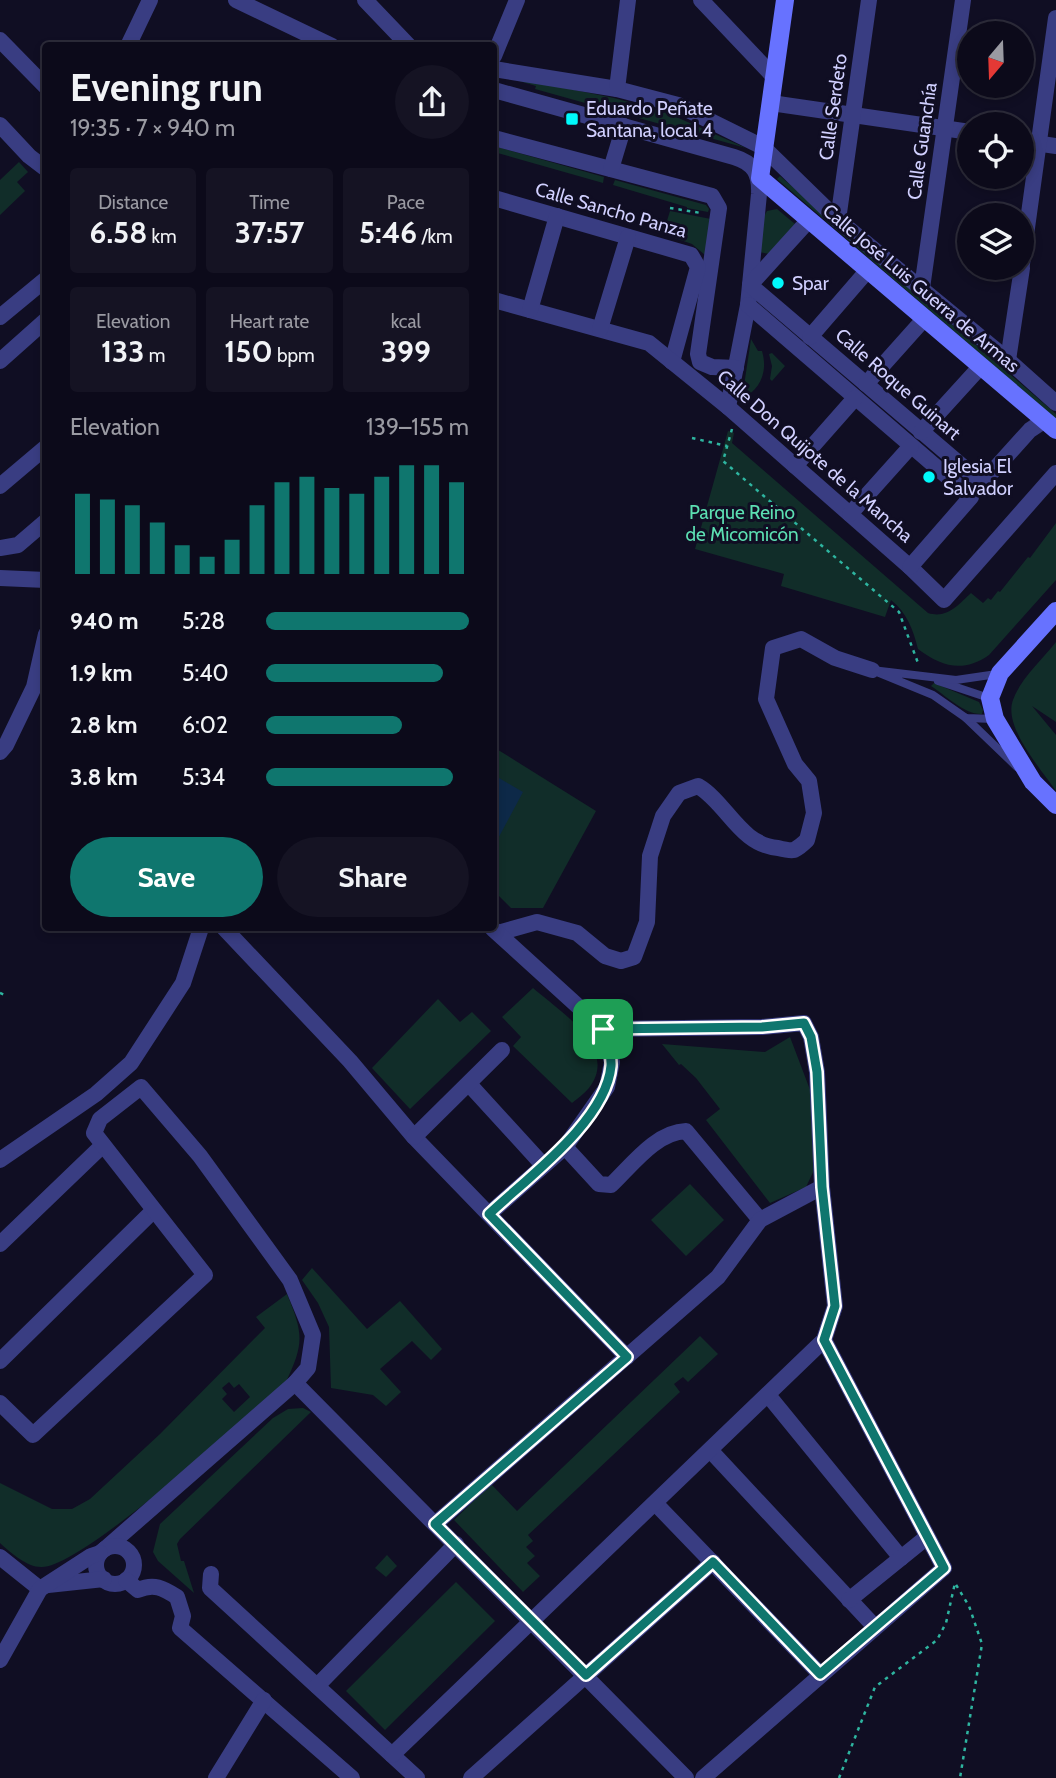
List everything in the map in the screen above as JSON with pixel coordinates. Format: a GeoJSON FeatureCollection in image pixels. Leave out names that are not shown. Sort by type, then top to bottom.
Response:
{"type":"FeatureCollection","features":[{"type":"Feature","properties":{"kind":"street"},"geometry":{"type":"LineString","coordinates":[[130,42],[150,0]]}},
{"type":"Feature","properties":{"kind":"street"},"geometry":{"type":"LineString","coordinates":[[236,0],[324,42]]}},
{"type":"Feature","properties":{"kind":"street"},"geometry":{"type":"LineString","coordinates":[[365,0],[405,42]]}},
{"type":"Feature","properties":{"kind":"street"},"geometry":{"type":"LineString","coordinates":[[497,48],[515,3],[499,0]]}},
{"type":"Feature","properties":{"kind":"street"},"geometry":{"type":"LineString","coordinates":[[617,89],[628,0]]}},
{"type":"Feature","properties":{"kind":"street"},"geometry":{"type":"LineString","coordinates":[[735,413],[736,368],[748,306],[763,147],[785,0]]}},
{"type":"Feature","properties":{"kind":"street","name":"Calle Serdeto"},"geometry":{"type":"LineString","coordinates":[[838,220],[869,0]]}},
{"type":"Feature","properties":{"kind":"street","name":"Calle Guanchía"},"geometry":{"type":"LineString","coordinates":[[922,288],[963,0]]}},
{"type":"Feature","properties":{"kind":"street"},"geometry":{"type":"LineString","coordinates":[[703,1],[774,77]]}},
{"type":"Feature","properties":{"kind":"street"},"geometry":{"type":"LineString","coordinates":[[1031,203],[1039,143],[1051,87],[1056,18]]}},
{"type":"Feature","properties":{"kind":"street"},"geometry":{"type":"LineString","coordinates":[[0,40],[42,83]]}},
{"type":"Feature","properties":{"kind":"street"},"geometry":{"type":"LineString","coordinates":[[497,69],[617,89],[678,105],[763,147],[838,220],[1056,403]]}},
{"type":"Feature","properties":{"kind":"street"},"geometry":{"type":"LineString","coordinates":[[497,91],[740,158],[753,166],[760,178]]}},
{"type":"Feature","properties":{"kind":"street"},"geometry":{"type":"LineString","coordinates":[[771,103],[957,130]]}},
{"type":"Feature","properties":{"kind":"street"},"geometry":{"type":"LineString","coordinates":[[0,125],[42,166]]}},
{"type":"Feature","properties":{"kind":"street"},"geometry":{"type":"LineString","coordinates":[[611,169],[624,126]]}},
{"type":"Feature","properties":{"kind":"street"},"geometry":{"type":"LineString","coordinates":[[497,139],[712,196],[719,208],[698,354],[700,362],[712,367],[736,368]]}},
{"type":"Feature","properties":{"kind":"street"},"geometry":{"type":"LineString","coordinates":[[1034,142],[1056,146]]}},
{"type":"Feature","properties":{"kind":"street","name":"Calle José Luis Guerra de Armas"},"geometry":{"type":"LineString","coordinates":[[760,178],[1051,425]]}},
{"type":"Feature","properties":{"kind":"street","name":"Calle Sancho Panza"},"geometry":{"type":"LineString","coordinates":[[497,199],[691,255],[698,267],[672,362]]}},
{"type":"Feature","properties":{"kind":"street"},"geometry":{"type":"LineString","coordinates":[[530,310],[557,216]]}},
{"type":"Feature","properties":{"kind":"street"},"geometry":{"type":"LineString","coordinates":[[750,285],[809,220]]}},
{"type":"Feature","properties":{"kind":"street"},"geometry":{"type":"LineString","coordinates":[[600,329],[628,237]]}},
{"type":"Feature","properties":{"kind":"street"},"geometry":{"type":"LineString","coordinates":[[810,337],[868,270]]}},
{"type":"Feature","properties":{"kind":"street"},"geometry":{"type":"LineString","coordinates":[[1008,360],[1020,280]]}},
{"type":"Feature","properties":{"kind":"street"},"geometry":{"type":"LineString","coordinates":[[0,317],[42,282]]}},
{"type":"Feature","properties":{"kind":"street","name":"Calle Roque Guinart"},"geometry":{"type":"LineString","coordinates":[[750,285],[982,483],[1030,430],[1051,425]]}},
{"type":"Feature","properties":{"kind":"street","name":"Calle Don Quijote de la Mancha"},"geometry":{"type":"LineString","coordinates":[[497,301],[649,343],[735,413],[944,600],[1056,473]]}},
{"type":"Feature","properties":{"kind":"street"},"geometry":{"type":"LineString","coordinates":[[748,306],[971,497],[910,567]]}},
{"type":"Feature","properties":{"kind":"street"},"geometry":{"type":"LineString","coordinates":[[866,384],[925,318]]}},
{"type":"Feature","properties":{"kind":"street"},"geometry":{"type":"LineString","coordinates":[[0,361],[42,324]]}},
{"type":"Feature","properties":{"kind":"street"},"geometry":{"type":"LineString","coordinates":[[921,432],[981,366]]}},
{"type":"Feature","properties":{"kind":"street"},"geometry":{"type":"LineString","coordinates":[[795,466],[855,398]]}},
{"type":"Feature","properties":{"kind":"street"},"geometry":{"type":"LineString","coordinates":[[850,514],[911,446]]}},
{"type":"Feature","properties":{"kind":"street"},"geometry":{"type":"LineString","coordinates":[[0,486],[42,450]]}},
{"type":"Feature","properties":{"kind":"street"},"geometry":{"type":"LineString","coordinates":[[0,548],[18,545],[42,524]]}},
{"type":"Feature","properties":{"kind":"street"},"geometry":{"type":"LineString","coordinates":[[0,578],[42,580]]}},
{"type":"Feature","properties":{"kind":"street"},"geometry":{"type":"LineString","coordinates":[[1056,611],[1000,673],[990,698],[995,719],[1033,782],[1056,805]]}},
{"type":"Feature","properties":{"kind":"street"},"geometry":{"type":"LineString","coordinates":[[497,930],[537,922],[577,933],[606,956],[621,961],[634,957],[646,922],[650,856],[663,816],[679,793],[698,786],[709,793],[739,828],[759,843],[768,848],[794,850],[807,840],[814,813],[809,781],[795,764],[766,699],[773,648],[801,639],[835,658],[872,670]]}},
{"type":"Feature","properties":{"kind":"street"},"geometry":{"type":"LineString","coordinates":[[0,752],[34,687],[42,652]]}},
{"type":"Feature","properties":{"kind":"street"},"geometry":{"type":"LineString","coordinates":[[0,1160],[96,1094],[131,1063],[183,984],[200,931]]}},
{"type":"Feature","properties":{"kind":"street"},"geometry":{"type":"LineString","coordinates":[[227,931],[350,1061],[414,1137],[627,1357]]}},
{"type":"Feature","properties":{"kind":"street"},"geometry":{"type":"LineString","coordinates":[[489,1214],[565,1147],[607,1087],[612,1062],[603,1029],[496,931]]}},
{"type":"Feature","properties":{"kind":"street"},"geometry":{"type":"LineString","coordinates":[[392,1755],[824,1340],[835,1306],[822,1187],[817,1072],[811,1037],[804,1023],[762,1027],[603,1029]]}},
{"type":"Feature","properties":{"kind":"street"},"geometry":{"type":"LineString","coordinates":[[414,1137],[502,1050]]}},
{"type":"Feature","properties":{"kind":"street"},"geometry":{"type":"LineString","coordinates":[[469,1083],[543,1166]]}},
{"type":"Feature","properties":{"kind":"street"},"geometry":{"type":"LineString","coordinates":[[0,1403],[33,1435],[205,1275],[94,1133],[100,1118],[141,1087],[200,1156],[290,1280],[313,1335],[308,1368],[295,1383],[103,1551],[96,1564],[104,1579],[115,1583],[126,1580],[133,1570],[131,1554],[150,1512]]}},
{"type":"Feature","properties":{"kind":"street"},"geometry":{"type":"LineString","coordinates":[[565,1147],[599,1184],[611,1185],[664,1137],[672,1132],[686,1131],[760,1220]]}},
{"type":"Feature","properties":{"kind":"street"},"geometry":{"type":"LineString","coordinates":[[0,1244],[103,1145]]}},
{"type":"Feature","properties":{"kind":"street"},"geometry":{"type":"LineString","coordinates":[[435,1524],[718,1277],[760,1220],[822,1187]]}},
{"type":"Feature","properties":{"kind":"street"},"geometry":{"type":"LineString","coordinates":[[0,1361],[153,1211]]}},
{"type":"Feature","properties":{"kind":"street"},"geometry":{"type":"LineString","coordinates":[[703,1778],[944,1568],[824,1340]]}},
{"type":"Feature","properties":{"kind":"street"},"geometry":{"type":"LineString","coordinates":[[295,1383],[686,1778]]}},
{"type":"Feature","properties":{"kind":"street"},"geometry":{"type":"LineString","coordinates":[[768,1395],[901,1558]]}},
{"type":"Feature","properties":{"kind":"street"},"geometry":{"type":"LineString","coordinates":[[710,1450],[875,1627]]}},
{"type":"Feature","properties":{"kind":"street"},"geometry":{"type":"LineString","coordinates":[[656,1503],[820,1674]]}},
{"type":"Feature","properties":{"kind":"street"},"geometry":{"type":"LineString","coordinates":[[849,1600],[927,1536]]}},
{"type":"Feature","properties":{"kind":"street"},"geometry":{"type":"LineString","coordinates":[[317,1686],[456,1544]]}},
{"type":"Feature","properties":{"kind":"street"},"geometry":{"type":"LineString","coordinates":[[0,1660],[43,1587],[91,1556],[116,1546],[131,1554]]}},
{"type":"Feature","properties":{"kind":"street"},"geometry":{"type":"LineString","coordinates":[[0,1557],[43,1587],[104,1579]]}},
{"type":"Feature","properties":{"kind":"street"},"geometry":{"type":"LineString","coordinates":[[471,1778],[713,1562]]}},
{"type":"Feature","properties":{"kind":"street"},"geometry":{"type":"LineString","coordinates":[[211,1574],[211,1588],[417,1778]]}},
{"type":"Feature","properties":{"kind":"street"},"geometry":{"type":"LineString","coordinates":[[126,1580],[138,1590],[159,1586],[177,1597],[183,1616],[180,1628],[352,1778]]}},
{"type":"Feature","properties":{"kind":"street"},"geometry":{"type":"LineString","coordinates":[[216,1778],[264,1700]]}},
{"type":"Feature","properties":{"kind":"lane"},"geometry":{"type":"LineString","coordinates":[[872,670],[956,680],[1000,673]]}},
{"type":"Feature","properties":{"kind":"lane"},"geometry":{"type":"LineString","coordinates":[[872,670],[933,695],[966,718],[1033,782]]}},
{"type":"Feature","properties":{"kind":"lane"},"geometry":{"type":"LineString","coordinates":[[922,676],[990,698]]}},
{"type":"Feature","properties":{"kind":"lane"},"geometry":{"type":"LineString","coordinates":[[966,718],[995,719]]}},
{"type":"Feature","properties":{"kind":"path"},"geometry":{"type":"LineString","coordinates":[[670,208],[718,216]]}},
{"type":"Feature","properties":{"kind":"path"},"geometry":{"type":"LineString","coordinates":[[735,413],[723,461],[899,612],[922,676]]}},
{"type":"Feature","properties":{"kind":"path"},"geometry":{"type":"LineString","coordinates":[[692,438],[727,446]]}},
{"type":"Feature","properties":{"kind":"path"},"geometry":{"type":"LineString","coordinates":[[0,993],[8,996]]}},
{"type":"Feature","properties":{"kind":"path"},"geometry":{"type":"LineString","coordinates":[[839,1778],[875,1687],[937,1640],[946,1623],[955,1583],[970,1606],[982,1644],[960,1778]]}},
{"type":"Feature","properties":{"kind":"green space"},"geometry":{"type":"Polygon","coordinates":[[[497,74],[614,98],[665,112],[746,148],[535,89],[536,86],[497,74]]]}},
{"type":"Feature","properties":{"kind":"green space"},"geometry":{"type":"Polygon","coordinates":[[[497,147],[604,177],[603,183],[497,153],[497,147]]]}},
{"type":"Feature","properties":{"kind":"green space"},"geometry":{"type":"Polygon","coordinates":[[[19,162],[28,172],[17,182],[25,191],[0,215],[0,180],[19,162]]]}},
{"type":"Feature","properties":{"kind":"green space"},"geometry":{"type":"Polygon","coordinates":[[[780,176],[1056,414],[1056,419],[777,179],[780,176]]]}},
{"type":"Feature","properties":{"kind":"green space"},"geometry":{"type":"Polygon","coordinates":[[[615,180],[706,205],[709,209],[708,212],[687,208],[613,185],[615,180]]]}},
{"type":"Feature","properties":{"kind":"green space"},"geometry":{"type":"Polygon","coordinates":[[[777,209],[795,224],[769,254],[759,252],[763,218],[767,211],[777,209]]]}},
{"type":"Feature","properties":{"kind":"green space"},"geometry":{"type":"Polygon","coordinates":[[[670,211],[711,219],[705,255],[692,244],[663,234],[670,211]]]}},
{"type":"Feature","properties":{"kind":"green space"},"geometry":{"type":"Polygon","coordinates":[[[751,339],[758,351],[762,351],[764,366],[758,385],[742,399],[751,339]]]}},
{"type":"Feature","properties":{"kind":"green space"},"geometry":{"type":"Polygon","coordinates":[[[772,353],[785,366],[772,381],[769,354],[772,353]]]}},
{"type":"Feature","properties":{"kind":"green space","name":"Parque Reino de Micomicón"},"geometry":{"type":"Polygon","coordinates":[[[728,431],[734,433],[732,443],[928,613],[947,612],[971,593],[983,603],[988,598],[991,600],[1028,557],[1030,558],[1056,523],[1056,580],[989,655],[961,666],[944,664],[918,649],[909,622],[891,600],[885,617],[781,586],[784,574],[695,549],[728,431]]]}},
{"type":"Feature","properties":{"kind":"green space"},"geometry":{"type":"Polygon","coordinates":[[[1056,642],[1056,722],[1032,706],[1056,735],[1056,791],[1018,735],[1011,711],[1021,684],[1056,642]]]}},
{"type":"Feature","properties":{"kind":"green space"},"geometry":{"type":"Polygon","coordinates":[[[934,683],[979,702],[982,714],[955,704],[931,686],[934,683]]]}},
{"type":"Feature","properties":{"kind":"green space"},"geometry":{"type":"Polygon","coordinates":[[[497,749],[596,811],[543,908],[511,908],[497,894],[497,749]]]}},
{"type":"Feature","properties":{"kind":"green space"},"geometry":{"type":"Polygon","coordinates":[[[533,988],[582,1032],[592,1045],[597,1059],[597,1073],[589,1088],[572,1103],[513,1046],[521,1037],[502,1017],[533,988]]]}},
{"type":"Feature","properties":{"kind":"green space"},"geometry":{"type":"Polygon","coordinates":[[[438,999],[460,1022],[472,1012],[491,1031],[410,1109],[372,1068],[438,999]]]}},
{"type":"Feature","properties":{"kind":"green space"},"geometry":{"type":"Polygon","coordinates":[[[790,1037],[812,1095],[816,1166],[806,1187],[770,1203],[706,1120],[720,1109],[696,1078],[679,1065],[662,1044],[765,1052],[790,1037]]]}},
{"type":"Feature","properties":{"kind":"green space"},"geometry":{"type":"Polygon","coordinates":[[[690,1184],[724,1220],[686,1256],[651,1220],[690,1184]]]}},
{"type":"Feature","properties":{"kind":"green space"},"geometry":{"type":"Polygon","coordinates":[[[312,1268],[367,1329],[400,1301],[442,1349],[431,1360],[412,1341],[380,1369],[401,1392],[386,1406],[373,1395],[331,1388],[329,1327],[318,1303],[302,1280],[312,1268]]]}},
{"type":"Feature","properties":{"kind":"green space"},"geometry":{"type":"Polygon","coordinates":[[[287,1294],[297,1320],[300,1339],[296,1359],[285,1384],[164,1488],[91,1544],[61,1561],[41,1567],[30,1565],[0,1543],[0,1483],[52,1509],[72,1509],[90,1499],[160,1434],[265,1328],[256,1317],[287,1294]],[[229,1382],[222,1388],[227,1394],[222,1399],[234,1412],[250,1397],[239,1384],[234,1388],[229,1382]]]}},
{"type":"Feature","properties":{"kind":"green space"},"geometry":{"type":"Polygon","coordinates":[[[700,1336],[718,1354],[688,1382],[683,1377],[674,1384],[680,1392],[528,1535],[533,1541],[526,1547],[535,1556],[527,1563],[540,1576],[523,1592],[454,1520],[491,1484],[517,1511],[700,1336]]]}},
{"type":"Feature","properties":{"kind":"green space"},"geometry":{"type":"Polygon","coordinates":[[[303,1408],[311,1412],[177,1544],[194,1593],[158,1561],[153,1552],[160,1524],[273,1418],[288,1409],[303,1408]]]}},
{"type":"Feature","properties":{"kind":"green space"},"geometry":{"type":"Polygon","coordinates":[[[387,1555],[397,1566],[386,1577],[375,1568],[387,1555]]]}},
{"type":"Feature","properties":{"kind":"green space"},"geometry":{"type":"Polygon","coordinates":[[[456,1582],[495,1621],[385,1730],[346,1691],[456,1582]]]}},
{"type":"Feature","properties":{"kind":"water"},"geometry":{"type":"Polygon","coordinates":[[[499,778],[523,792],[497,840],[499,778]]]}},
{"type":"Feature","properties":{"kind":"place","name":"Eduardo Peñate Santana, local 4"},"geometry":{"type":"Point","coordinates":[572,119]}},
{"type":"Feature","properties":{"kind":"place","name":"Spar"},"geometry":{"type":"Point","coordinates":[778,283]}},
{"type":"Feature","properties":{"kind":"place","name":"Iglesia El Salvador"},"geometry":{"type":"Point","coordinates":[929,477]}},
{"type":"Feature","properties":{"kind":"route"},"geometry":{"type":"LineString","coordinates":[[804,1023],[811,1037],[817,1072],[822,1187],[835,1306],[824,1340],[944,1568],[820,1674],[713,1562],[586,1675],[435,1524],[627,1357],[489,1214],[565,1147],[607,1087],[612,1062],[603,1029],[762,1027],[804,1023]]}}]}
